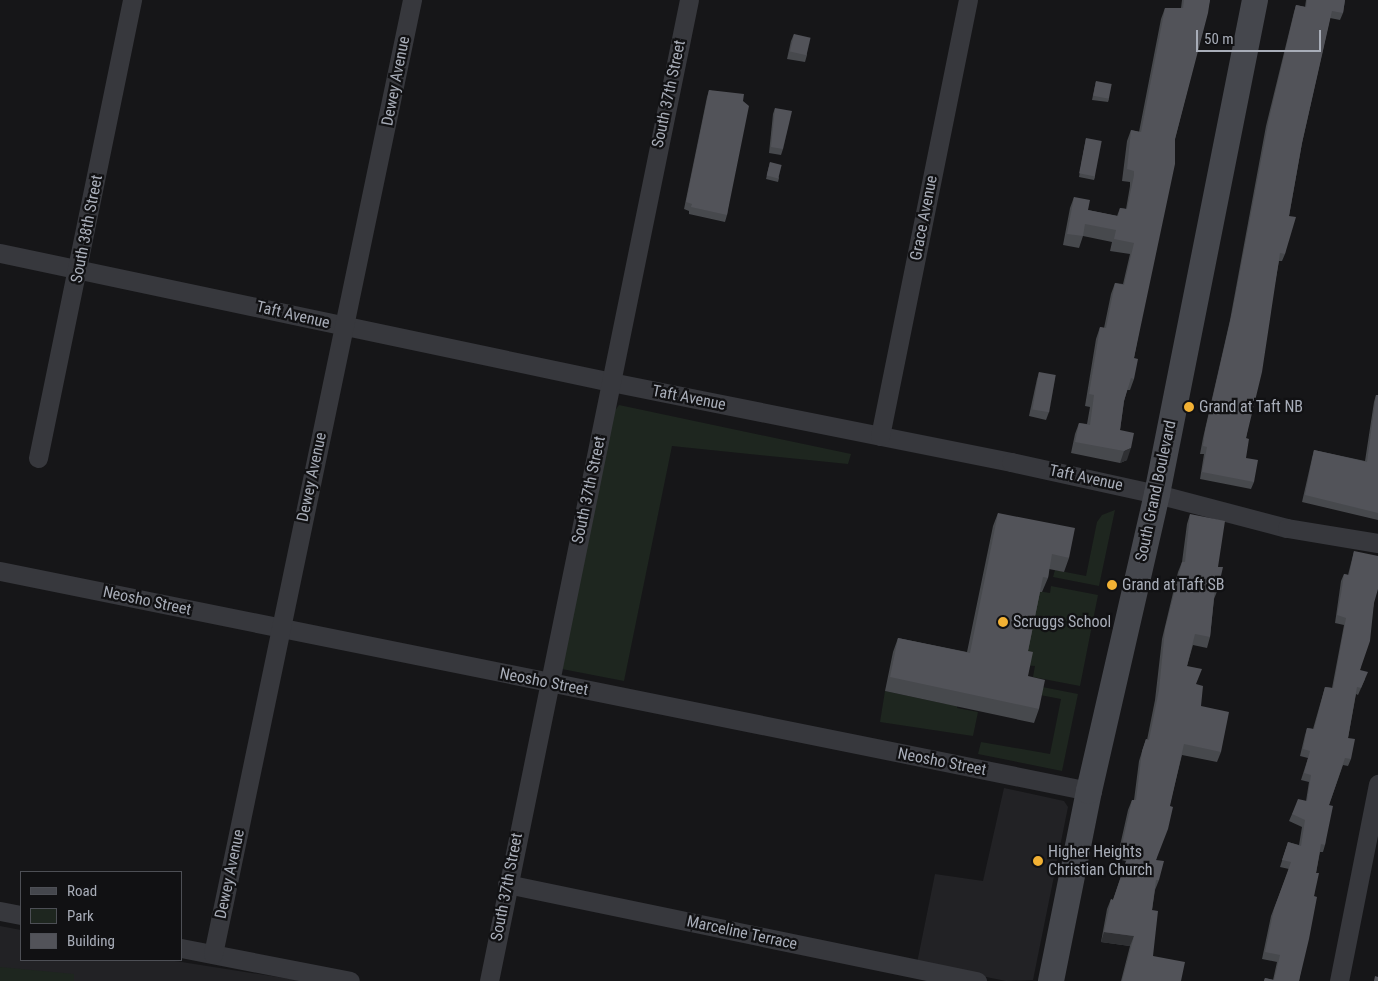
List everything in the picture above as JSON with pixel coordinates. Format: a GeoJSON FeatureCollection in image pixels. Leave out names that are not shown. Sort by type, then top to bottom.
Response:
{"type":"FeatureCollection","features":[{"type":"Feature","properties":{"kind":"main road","name":"South Grand Boulevard"},"geometry":{"type":"LineString","coordinates":[[1051,981],[1089,791],[1157,494],[1255,0]]}},
{"type":"Feature","properties":{"kind":"street","name":"South 38th Street"},"geometry":{"type":"LineString","coordinates":[[38,458],[79,270],[132,0]]}},
{"type":"Feature","properties":{"kind":"street","name":"Dewey Avenue"},"geometry":{"type":"LineString","coordinates":[[213,954],[412,0]]}},
{"type":"Feature","properties":{"kind":"street","name":"South 37th Street"},"geometry":{"type":"LineString","coordinates":[[489,981],[507,884],[550,684],[689,0]]}},
{"type":"Feature","properties":{"kind":"street","name":"Grace Avenue"},"geometry":{"type":"LineString","coordinates":[[880,436],[968,0]]}},
{"type":"Feature","properties":{"kind":"street","name":"Taft Avenue"},"geometry":{"type":"LineString","coordinates":[[0,253],[344,327],[1157,494],[1287,528],[1378,543]]}},
{"type":"Feature","properties":{"kind":"street","name":"Neosho Street"},"geometry":{"type":"LineString","coordinates":[[0,571],[550,684],[1089,791]]}},
{"type":"Feature","properties":{"kind":"street"},"geometry":{"type":"LineString","coordinates":[[1338,981],[1378,784]]}},
{"type":"Feature","properties":{"kind":"street","name":"Marceline Terrace"},"geometry":{"type":"LineString","coordinates":[[507,884],[977,981]]}},
{"type":"Feature","properties":{"kind":"street"},"geometry":{"type":"LineString","coordinates":[[0,911],[20,915]]}},
{"type":"Feature","properties":{"kind":"street"},"geometry":{"type":"LineString","coordinates":[[182,948],[350,981]]}},
{"type":"Feature","properties":{"kind":"shaded area"},"geometry":{"type":"Polygon","coordinates":[[[1004,788],[1064,801],[1068,807],[1033,980],[1006,981],[917,963],[935,874],[983,881],[1004,788]]]}},
{"type":"Feature","properties":{"kind":"shaded area"},"geometry":{"type":"Polygon","coordinates":[[[0,926],[20,930],[20,961],[175,961],[303,981],[0,981],[0,926]]]}},
{"type":"Feature","properties":{"kind":"green space"},"geometry":{"type":"Polygon","coordinates":[[[619,405],[851,454],[848,464],[672,446],[624,681],[562,669],[613,413],[619,405]]]}},
{"type":"Feature","properties":{"kind":"green space"},"geometry":{"type":"Polygon","coordinates":[[[1115,510],[1099,586],[1053,577],[1055,570],[1086,576],[1097,522],[1102,515],[1115,510]]]}},
{"type":"Feature","properties":{"kind":"green space"},"geometry":{"type":"Polygon","coordinates":[[[1051,586],[1098,595],[1080,686],[1033,677],[1035,666],[1023,665],[1038,591],[1050,593],[1051,586]]]}},
{"type":"Feature","properties":{"kind":"green space"},"geometry":{"type":"Polygon","coordinates":[[[1032,685],[1078,694],[1062,771],[978,754],[981,742],[1050,754],[1061,699],[1040,695],[1032,685]]]}},
{"type":"Feature","properties":{"kind":"green space"},"geometry":{"type":"Polygon","coordinates":[[[885,691],[946,704],[958,702],[957,708],[978,712],[973,736],[880,722],[885,691]]]}},
{"type":"Feature","properties":{"kind":"green space"},"geometry":{"type":"Polygon","coordinates":[[[0,967],[74,974],[74,981],[0,981],[0,967]]]}},
{"type":"Feature","properties":{"kind":"building"},"geometry":{"type":"Polygon","coordinates":[[[1184,0],[1210,0],[1175,139],[1175,164],[1134,358],[1138,359],[1134,379],[1131,378],[1124,401],[1120,430],[1134,433],[1131,448],[1124,451],[1075,442],[1079,423],[1090,425],[1094,395],[1089,394],[1100,327],[1106,328],[1115,283],[1124,285],[1134,243],[1114,239],[1116,230],[1085,224],[1083,236],[1067,234],[1074,197],[1090,200],[1088,210],[1118,216],[1120,208],[1127,209],[1134,175],[1134,171],[1127,169],[1131,130],[1141,132],[1165,8],[1183,8],[1184,0]]]}},
{"type":"Feature","properties":{"kind":"building"},"geometry":{"type":"Polygon","coordinates":[[[1307,0],[1345,0],[1343,13],[1332,11],[1302,143],[1289,216],[1296,217],[1285,254],[1280,253],[1262,372],[1246,438],[1249,439],[1246,458],[1258,460],[1254,482],[1202,472],[1207,447],[1203,446],[1232,313],[1269,119],[1296,5],[1306,7],[1307,0]]]}},
{"type":"Feature","properties":{"kind":"building"},"geometry":{"type":"Polygon","coordinates":[[[794,34],[811,38],[807,55],[790,52],[794,34]]]}},
{"type":"Feature","properties":{"kind":"building"},"geometry":{"type":"Polygon","coordinates":[[[1096,81],[1112,84],[1109,99],[1093,96],[1096,81]]]}},
{"type":"Feature","properties":{"kind":"building"},"geometry":{"type":"Polygon","coordinates":[[[709,90],[744,94],[743,101],[749,106],[727,215],[691,207],[692,204],[686,202],[709,90]]]}},
{"type":"Feature","properties":{"kind":"building"},"geometry":{"type":"Polygon","coordinates":[[[775,108],[792,111],[783,149],[771,147],[775,108]]]}},
{"type":"Feature","properties":{"kind":"building"},"geometry":{"type":"Polygon","coordinates":[[[1086,138],[1102,141],[1095,176],[1079,173],[1086,138]]]}},
{"type":"Feature","properties":{"kind":"building"},"geometry":{"type":"Polygon","coordinates":[[[770,162],[782,165],[778,178],[767,176],[770,162]]]}},
{"type":"Feature","properties":{"kind":"building"},"geometry":{"type":"Polygon","coordinates":[[[1039,372],[1056,375],[1049,412],[1032,409],[1039,372]]]}},
{"type":"Feature","properties":{"kind":"building"},"geometry":{"type":"Polygon","coordinates":[[[1376,395],[1378,395],[1378,513],[1305,495],[1314,450],[1367,462],[1376,395]]]}},
{"type":"Feature","properties":{"kind":"building","name":"Scruggs School"},"geometry":{"type":"Polygon","coordinates":[[[998,513],[1075,528],[1069,558],[1052,554],[1048,578],[1043,577],[1028,651],[1033,652],[1028,676],[1045,680],[1039,709],[890,677],[898,638],[970,653],[998,513]]]}},
{"type":"Feature","properties":{"kind":"building"},"geometry":{"type":"Polygon","coordinates":[[[1190,514],[1225,521],[1218,567],[1223,567],[1218,589],[1215,588],[1210,637],[1195,634],[1187,666],[1202,669],[1196,684],[1203,686],[1201,706],[1229,712],[1221,752],[1184,744],[1170,806],[1173,807],[1168,829],[1156,860],[1164,861],[1159,880],[1156,880],[1152,910],[1158,911],[1153,956],[1185,962],[1181,981],[1122,981],[1134,936],[1104,932],[1111,899],[1113,900],[1130,850],[1121,849],[1132,800],[1136,800],[1142,751],[1146,739],[1149,740],[1159,690],[1165,629],[1182,562],[1185,562],[1190,514]]]}},
{"type":"Feature","properties":{"kind":"building"},"geometry":{"type":"Polygon","coordinates":[[[1354,551],[1378,556],[1378,589],[1374,603],[1370,641],[1360,670],[1368,672],[1361,688],[1357,687],[1348,738],[1355,739],[1351,759],[1345,758],[1329,805],[1333,806],[1325,845],[1321,844],[1316,873],[1319,873],[1314,896],[1317,897],[1299,981],[1264,981],[1265,978],[1274,980],[1280,955],[1265,952],[1274,909],[1291,862],[1282,860],[1288,842],[1301,846],[1305,820],[1292,814],[1298,799],[1307,801],[1311,775],[1304,773],[1310,751],[1303,749],[1307,728],[1314,729],[1325,687],[1333,688],[1346,618],[1337,615],[1344,574],[1349,575],[1354,551]]]}},
{"type":"Feature","properties":{"kind":"building"},"geometry":{"type":"Polygon","coordinates":[[[1375,976],[1378,977],[1378,981],[1374,981],[1375,976]]]}},
{"type":"Feature","properties":{"kind":"place","name":"Grand at Taft NB"},"geometry":{"type":"Point","coordinates":[1189,407]}},
{"type":"Feature","properties":{"kind":"place","name":"Grand at Taft SB"},"geometry":{"type":"Point","coordinates":[1112,585]}},
{"type":"Feature","properties":{"kind":"place","name":"Scruggs School"},"geometry":{"type":"Point","coordinates":[1003,622]}},
{"type":"Feature","properties":{"kind":"place","name":"Higher Heights Christian Church"},"geometry":{"type":"Point","coordinates":[1038,861]}}]}
